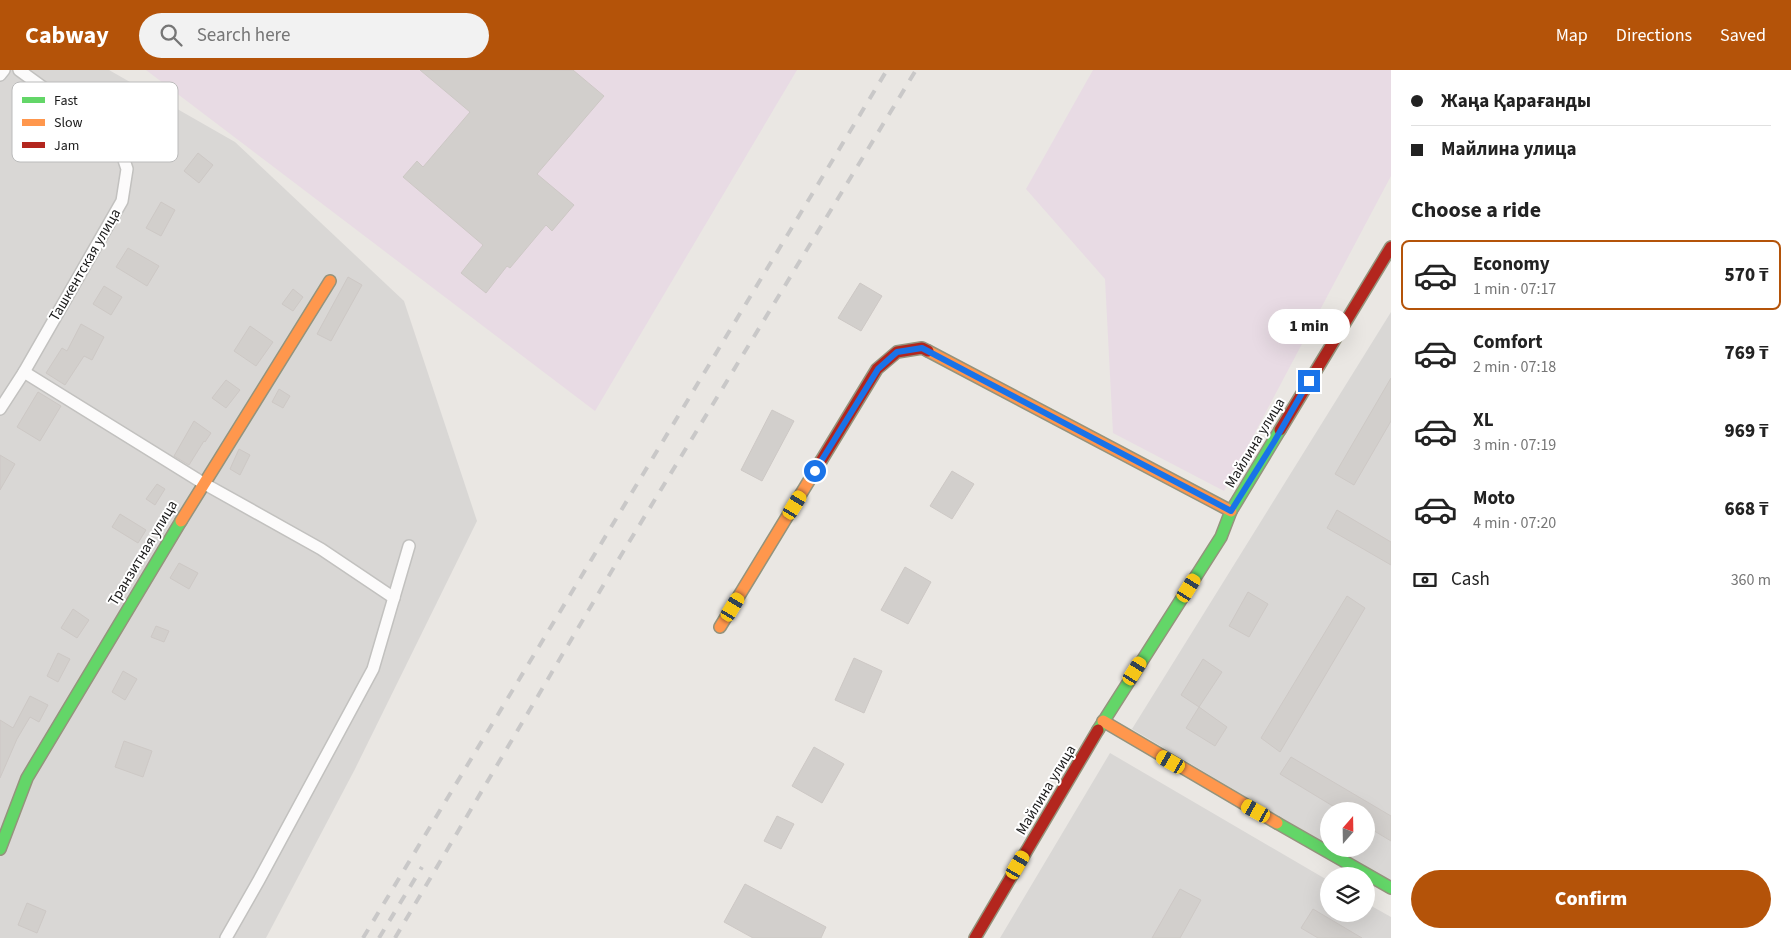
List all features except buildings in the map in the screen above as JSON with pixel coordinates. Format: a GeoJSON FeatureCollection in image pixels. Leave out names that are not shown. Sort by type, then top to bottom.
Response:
{"type":"FeatureCollection","features":[{"type":"Feature","properties":{"kind":"street"},"geometry":{"type":"LineString","coordinates":[[0,76],[4,70]]}},
{"type":"Feature","properties":{"kind":"street","name":"Ташкентская улица"},"geometry":{"type":"LineString","coordinates":[[18,70],[35,82]]}},
{"type":"Feature","properties":{"kind":"street","name":"Ташкентская улица"},"geometry":{"type":"LineString","coordinates":[[0,408],[24,372],[122,200],[127,169],[125,162]]}},
{"type":"Feature","properties":{"kind":"street","name":"Майлина улица"},"geometry":{"type":"LineString","coordinates":[[975,938],[1103,721],[1221,537],[1231,511],[1391,247]]}},
{"type":"Feature","properties":{"kind":"street","name":"Транзитная улица"},"geometry":{"type":"LineString","coordinates":[[0,849],[27,778],[203,483],[330,281]]}},
{"type":"Feature","properties":{"kind":"street"},"geometry":{"type":"LineString","coordinates":[[720,627],[878,369],[897,352],[922,348],[1231,511]]}},
{"type":"Feature","properties":{"kind":"street"},"geometry":{"type":"LineString","coordinates":[[24,372],[203,483],[321,549],[394,598]]}},
{"type":"Feature","properties":{"kind":"street"},"geometry":{"type":"LineString","coordinates":[[226,938],[373,669],[409,546]]}},
{"type":"Feature","properties":{"kind":"street"},"geometry":{"type":"LineString","coordinates":[[1103,721],[1222,792],[1391,888]]}},
{"type":"Feature","properties":{"kind":"shaded area"},"geometry":{"type":"Polygon","coordinates":[[[0,70],[109,70],[130,82],[12,82],[12,162],[178,162],[178,109],[235,142],[404,301],[477,521],[355,769],[266,938],[0,938],[0,70]]]}},
{"type":"Feature","properties":{"kind":"shaded area"},"geometry":{"type":"Polygon","coordinates":[[[146,70],[797,70],[595,411],[178,94],[178,82],[162,82],[146,70]]]}},
{"type":"Feature","properties":{"kind":"shaded area"},"geometry":{"type":"Polygon","coordinates":[[[1093,70],[1391,70],[1391,176],[1224,491],[1113,433],[1105,279],[1026,189],[1093,70]]]}},
{"type":"Feature","properties":{"kind":"shaded area"},"geometry":{"type":"Polygon","coordinates":[[[1391,312],[1391,884],[1375,874],[1375,867],[1363,867],[1348,858],[1375,858],[1375,802],[1320,802],[1320,841],[1132,729],[1391,312]]]}},
{"type":"Feature","properties":{"kind":"shaded area"},"geometry":{"type":"Polygon","coordinates":[[[1110,753],[1320,876],[1320,922],[1375,922],[1375,908],[1391,917],[1391,938],[1000,938],[1110,753]]]}},
{"type":"Feature","properties":{"kind":"railway"},"geometry":{"type":"LineString","coordinates":[[363,938],[887,70]]}},
{"type":"Feature","properties":{"kind":"railway"},"geometry":{"type":"LineString","coordinates":[[395,938],[620,557],[916,70]]}},
{"type":"Feature","properties":{"kind":"railway"},"geometry":{"type":"LineString","coordinates":[[379,938],[422,867]]}},
{"type":"Feature","properties":{"kind":"traffic: fast"},"geometry":{"type":"LineString","coordinates":[[1098,730],[1221,537],[1231,511],[1280,430]]}},
{"type":"Feature","properties":{"kind":"traffic: fast"},"geometry":{"type":"LineString","coordinates":[[0,849],[27,778],[181,521]]}},
{"type":"Feature","properties":{"kind":"traffic: fast"},"geometry":{"type":"LineString","coordinates":[[1277,823],[1391,888]]}},
{"type":"Feature","properties":{"kind":"traffic: slow"},"geometry":{"type":"LineString","coordinates":[[181,521],[330,281]]}},
{"type":"Feature","properties":{"kind":"traffic: slow"},"geometry":{"type":"LineString","coordinates":[[928,351],[1231,511]]}},
{"type":"Feature","properties":{"kind":"traffic: slow"},"geometry":{"type":"LineString","coordinates":[[720,627],[821,461]]}},
{"type":"Feature","properties":{"kind":"traffic: slow"},"geometry":{"type":"LineString","coordinates":[[1103,721],[1277,823]]}},
{"type":"Feature","properties":{"kind":"traffic: jam"},"geometry":{"type":"LineString","coordinates":[[1280,430],[1391,247]]}},
{"type":"Feature","properties":{"kind":"traffic: jam"},"geometry":{"type":"LineString","coordinates":[[821,461],[877,369],[897,352],[922,348],[928,351]]}},
{"type":"Feature","properties":{"kind":"traffic: jam"},"geometry":{"type":"LineString","coordinates":[[975,938],[1098,730]]}},
{"type":"Feature","properties":{"kind":"route"},"geometry":{"type":"LineString","coordinates":[[815,471],[878,369],[897,352],[922,348],[1231,511],[1309,381]]}}]}
